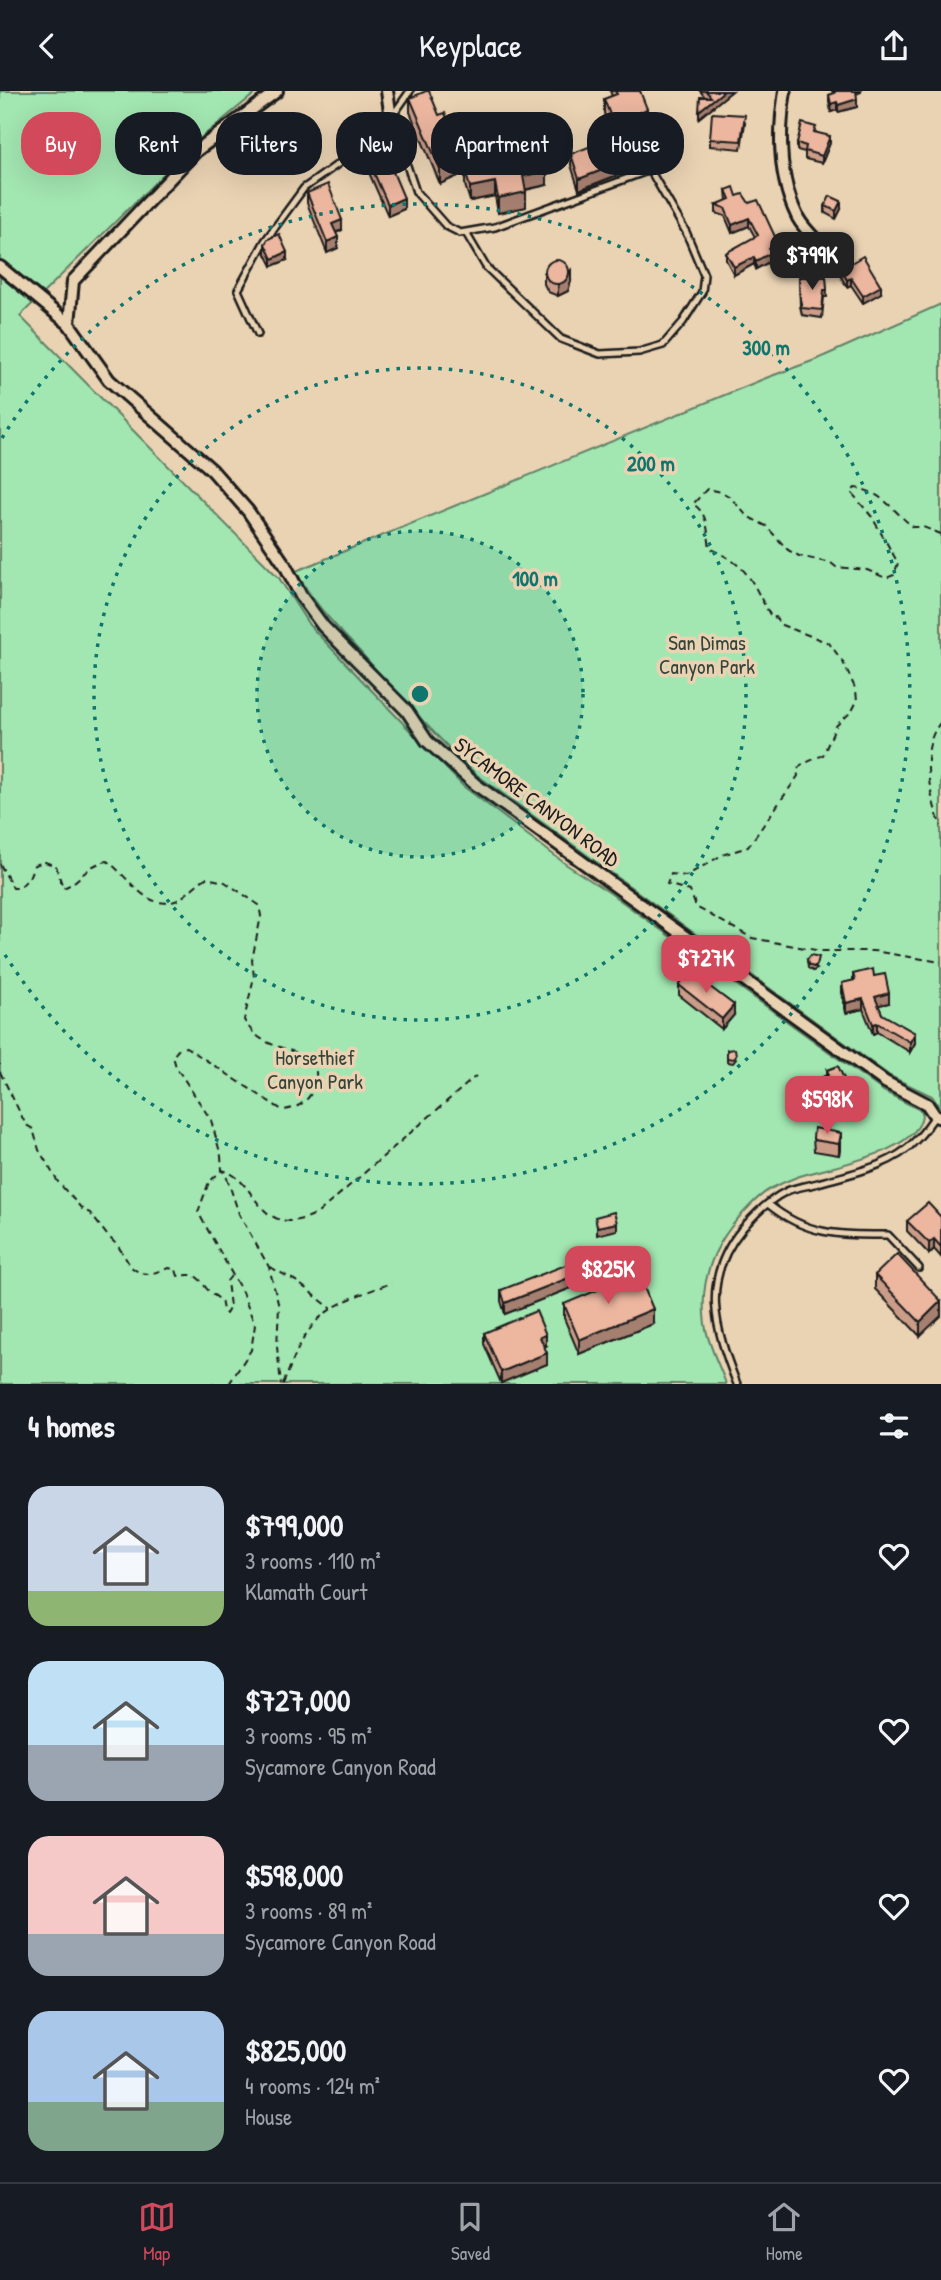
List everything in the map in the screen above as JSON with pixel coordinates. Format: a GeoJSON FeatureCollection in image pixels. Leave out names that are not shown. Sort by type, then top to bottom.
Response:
{"type":"FeatureCollection","features":[{"type":"Feature","properties":{"kind":"street"},"geometry":{"type":"LineString","coordinates":[[69,324],[73,281],[196,151],[277,91]]}},
{"type":"Feature","properties":{"kind":"street"},"geometry":{"type":"LineString","coordinates":[[387,91],[390,112]]}},
{"type":"Feature","properties":{"kind":"street"},"geometry":{"type":"LineString","coordinates":[[785,91],[779,127],[783,175],[799,219],[830,255]]}},
{"type":"Feature","properties":{"kind":"street","name":"SYCAMORE CANYON ROAD"},"geometry":{"type":"LineString","coordinates":[[0,267],[69,324],[109,380],[212,470],[248,511],[285,565],[300,596],[323,626],[407,711],[427,741],[475,784],[884,1082],[927,1104],[938,1117]]}},
{"type":"Feature","properties":{"kind":"lane"},"geometry":{"type":"LineString","coordinates":[[395,112],[410,91]]}},
{"type":"Feature","properties":{"kind":"lane"},"geometry":{"type":"LineString","coordinates":[[258,334],[237,290],[265,241],[304,188],[336,165]]}},
{"type":"Feature","properties":{"kind":"lane"},"geometry":{"type":"LineString","coordinates":[[410,175],[416,193],[446,226],[466,233],[495,227],[649,170],[686,232],[704,275],[702,292],[683,322],[663,345],[639,352],[600,354],[561,339],[486,267],[466,233]]}},
{"type":"Feature","properties":{"kind":"lane"},"geometry":{"type":"LineString","coordinates":[[737,1384],[723,1350],[715,1317],[718,1271],[728,1246],[750,1219],[787,1191],[842,1176],[897,1155],[914,1143],[938,1117]]}},
{"type":"Feature","properties":{"kind":"lane"},"geometry":{"type":"LineString","coordinates":[[768,1204],[788,1221],[831,1234],[888,1235],[919,1268]]}},
{"type":"Feature","properties":{"kind":"path"},"geometry":{"type":"LineString","coordinates":[[941,534],[923,527],[913,527],[871,490],[855,488],[850,492],[872,517],[898,563],[894,575],[886,578],[866,570],[836,568],[831,563],[799,556],[788,550],[766,526],[747,516],[739,505],[722,492],[707,489],[695,500],[693,504],[698,507],[707,523],[710,548],[733,560],[748,573],[772,618],[776,617],[779,624],[829,643],[851,676],[857,701],[852,711],[836,726],[823,755],[800,765],[798,776],[748,846],[722,855],[685,876],[671,874],[667,884],[690,891],[696,907],[752,938],[821,951],[873,951],[941,962]]}},
{"type":"Feature","properties":{"kind":"path"},"geometry":{"type":"LineString","coordinates":[[941,722],[930,744],[928,774],[931,798],[941,826]]}},
{"type":"Feature","properties":{"kind":"path"},"geometry":{"type":"LineString","coordinates":[[0,864],[13,888],[19,888],[29,879],[34,865],[45,862],[56,866],[63,888],[73,885],[93,864],[107,861],[117,867],[149,900],[176,900],[206,878],[225,882],[259,905],[261,916],[252,960],[254,977],[244,1020],[252,1033],[264,1043],[291,1049],[314,1063],[318,1074],[309,1097],[291,1109],[282,1109],[186,1047],[179,1049],[173,1056],[176,1067],[211,1120],[222,1170],[239,1214],[269,1267],[279,1307],[277,1347],[282,1384]]}},
{"type":"Feature","properties":{"kind":"path"},"geometry":{"type":"LineString","coordinates":[[0,1072],[26,1125],[33,1129],[39,1150],[58,1182],[83,1210],[90,1213],[118,1246],[131,1267],[140,1273],[150,1274],[169,1268],[176,1270],[178,1276],[196,1276],[203,1281],[207,1290],[221,1300],[226,1314],[230,1307],[227,1282],[232,1274]]}},
{"type":"Feature","properties":{"kind":"path"},"geometry":{"type":"LineString","coordinates":[[222,1170],[231,1173],[264,1211],[291,1221],[307,1218],[318,1213],[476,1076]]}},
{"type":"Feature","properties":{"kind":"path"},"geometry":{"type":"LineString","coordinates":[[222,1170],[209,1182],[198,1212],[250,1307],[255,1325],[251,1350],[229,1384]]}},
{"type":"Feature","properties":{"kind":"path"},"geometry":{"type":"LineString","coordinates":[[269,1267],[296,1281],[332,1309]]}},
{"type":"Feature","properties":{"kind":"path"},"geometry":{"type":"LineString","coordinates":[[282,1384],[308,1330],[321,1317],[344,1302],[391,1283]]}},
{"type":"Feature","properties":{"kind":"green space","name":"Horsethief Canyon Park"},"geometry":{"type":"Polygon","coordinates":[[[0,91],[258,91],[232,112],[216,112],[216,125],[202,137],[202,112],[115,112],[115,175],[163,175],[20,316],[279,578],[309,625],[463,786],[567,865],[610,893],[883,1091],[922,1111],[919,1125],[908,1138],[872,1156],[797,1177],[768,1190],[733,1224],[711,1263],[704,1293],[705,1324],[726,1384],[0,1384],[0,91]]]}},
{"type":"Feature","properties":{"kind":"green space","name":"San Dimas Canyon Park"},"geometry":{"type":"Polygon","coordinates":[[[941,304],[941,1109],[932,1096],[890,1076],[477,775],[418,716],[335,625],[310,594],[296,571],[815,360],[941,304]]]}},
{"type":"Feature","properties":{"kind":"building"},"geometry":{"type":"Polygon","coordinates":[[[429,91],[438,112],[431,112],[431,148],[417,112],[410,98],[429,91]]]}},
{"type":"Feature","properties":{"kind":"building"},"geometry":{"type":"Polygon","coordinates":[[[615,91],[640,91],[647,109],[640,112],[609,112],[604,99],[617,94],[615,91]]]}},
{"type":"Feature","properties":{"kind":"building"},"geometry":{"type":"Polygon","coordinates":[[[706,91],[724,91],[699,111],[700,97],[711,97],[706,91]]]}},
{"type":"Feature","properties":{"kind":"building"},"geometry":{"type":"Polygon","coordinates":[[[834,91],[856,91],[857,99],[838,105],[837,102],[831,104],[829,95],[835,93],[834,91]]]}},
{"type":"Feature","properties":{"kind":"building"},"geometry":{"type":"Polygon","coordinates":[[[712,113],[745,115],[741,141],[710,139],[712,113]]]}},
{"type":"Feature","properties":{"kind":"building"},"geometry":{"type":"Polygon","coordinates":[[[802,123],[816,127],[814,132],[830,136],[822,156],[805,151],[806,146],[797,143],[802,123]]]}},
{"type":"Feature","properties":{"kind":"building"},"geometry":{"type":"Polygon","coordinates":[[[587,148],[587,175],[589,175],[579,179],[573,153],[587,148]]]}},
{"type":"Feature","properties":{"kind":"building"},"geometry":{"type":"Polygon","coordinates":[[[375,175],[394,175],[404,198],[388,205],[375,175]]]}},
{"type":"Feature","properties":{"kind":"building"},"geometry":{"type":"Polygon","coordinates":[[[466,175],[528,175],[523,176],[526,192],[498,198],[495,182],[470,187],[466,175]]]}},
{"type":"Feature","properties":{"kind":"building"},"geometry":{"type":"Polygon","coordinates":[[[328,184],[342,220],[332,224],[338,237],[327,242],[307,193],[328,184]]]}},
{"type":"Feature","properties":{"kind":"building"},"geometry":{"type":"Polygon","coordinates":[[[734,187],[737,196],[743,194],[749,203],[758,200],[778,243],[769,248],[771,253],[756,261],[754,257],[734,267],[726,253],[758,235],[749,218],[732,225],[725,208],[716,205],[730,199],[726,190],[734,187]]]}},
{"type":"Feature","properties":{"kind":"building"},"geometry":{"type":"Polygon","coordinates":[[[830,196],[841,201],[836,211],[825,206],[830,196]]]}},
{"type":"Feature","properties":{"kind":"building"},"geometry":{"type":"Polygon","coordinates":[[[279,234],[287,252],[272,259],[265,244],[268,239],[279,234]]]}},
{"type":"Feature","properties":{"kind":"building"},"geometry":{"type":"Polygon","coordinates":[[[863,256],[881,286],[863,296],[851,278],[847,280],[841,269],[863,256]]]}},
{"type":"Feature","properties":{"kind":"building"},"geometry":{"type":"Polygon","coordinates":[[[552,260],[562,260],[569,267],[569,277],[562,284],[552,284],[545,277],[545,267],[552,260]]]}},
{"type":"Feature","properties":{"kind":"building"},"geometry":{"type":"Polygon","coordinates":[[[799,277],[826,277],[827,290],[824,290],[822,310],[802,308],[799,277]]]}},
{"type":"Feature","properties":{"kind":"building"},"geometry":{"type":"Polygon","coordinates":[[[811,955],[819,957],[817,965],[813,967],[807,960],[811,955]]]}},
{"type":"Feature","properties":{"kind":"building"},"geometry":{"type":"Polygon","coordinates":[[[873,969],[874,976],[885,974],[889,993],[875,997],[882,1014],[915,1033],[910,1042],[877,1023],[873,1024],[863,999],[846,1003],[842,983],[855,980],[853,974],[873,969]]]}},
{"type":"Feature","properties":{"kind":"building"},"geometry":{"type":"Polygon","coordinates":[[[689,971],[734,1005],[722,1019],[679,985],[689,971]]]}},
{"type":"Feature","properties":{"kind":"building"},"geometry":{"type":"Polygon","coordinates":[[[735,1049],[736,1055],[733,1059],[727,1058],[727,1050],[735,1049]]]}},
{"type":"Feature","properties":{"kind":"building"},"geometry":{"type":"Polygon","coordinates":[[[838,1066],[855,1102],[841,1107],[837,1096],[815,1104],[808,1088],[822,1082],[821,1078],[829,1075],[827,1070],[838,1066]]]}},
{"type":"Feature","properties":{"kind":"building"},"geometry":{"type":"Polygon","coordinates":[[[814,1128],[841,1133],[839,1144],[814,1140],[814,1128]]]}},
{"type":"Feature","properties":{"kind":"building"},"geometry":{"type":"Polygon","coordinates":[[[928,1203],[941,1217],[941,1247],[934,1239],[929,1243],[907,1221],[928,1203]]]}},
{"type":"Feature","properties":{"kind":"building"},"geometry":{"type":"Polygon","coordinates":[[[614,1212],[617,1223],[597,1227],[595,1217],[614,1212]]]}},
{"type":"Feature","properties":{"kind":"building"},"geometry":{"type":"Polygon","coordinates":[[[594,1254],[599,1266],[505,1303],[501,1290],[594,1254]]]}},
{"type":"Feature","properties":{"kind":"building"},"geometry":{"type":"Polygon","coordinates":[[[897,1254],[941,1301],[920,1322],[875,1275],[897,1254]]]}},
{"type":"Feature","properties":{"kind":"building"},"geometry":{"type":"Polygon","coordinates":[[[638,1273],[653,1309],[579,1340],[564,1304],[638,1273]]]}},
{"type":"Feature","properties":{"kind":"building"},"geometry":{"type":"Polygon","coordinates":[[[536,1311],[546,1335],[540,1337],[547,1353],[501,1372],[484,1333],[536,1311]]]}}]}
